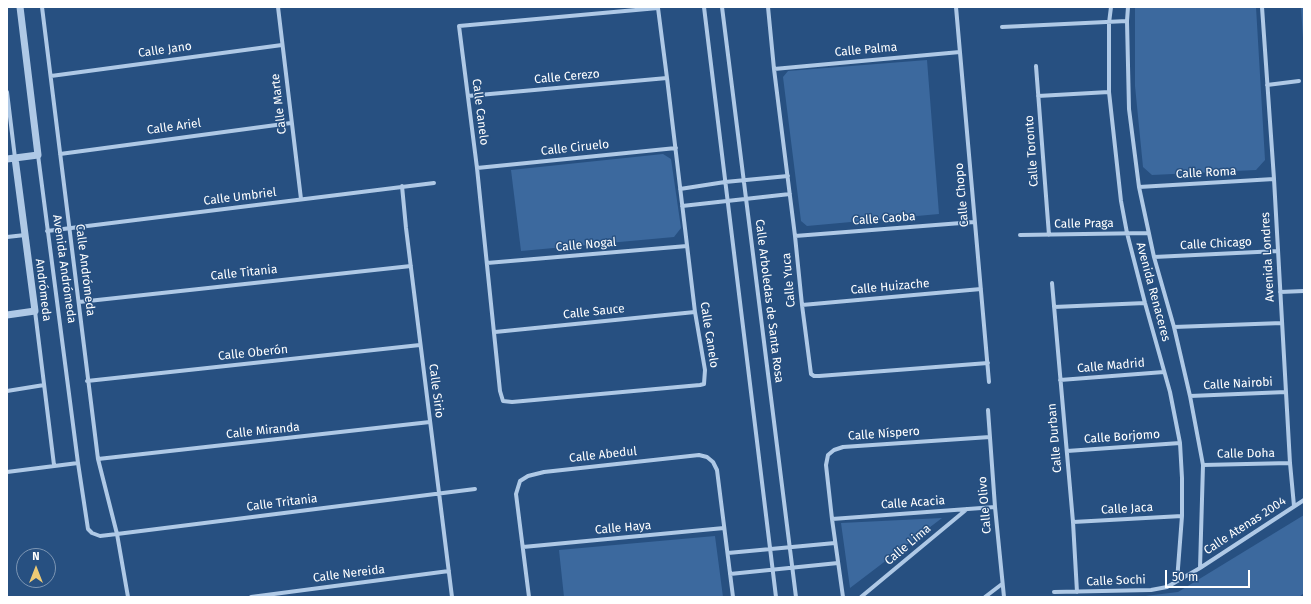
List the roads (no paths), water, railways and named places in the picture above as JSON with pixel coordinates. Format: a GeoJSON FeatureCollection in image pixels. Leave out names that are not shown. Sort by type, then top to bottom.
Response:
{"type":"FeatureCollection","features":[{"type":"Feature","properties":{"kind":"street","name":"Avenida Andrómeda"},"geometry":{"type":"LineString","coordinates":[[20,7],[47,231],[78,463],[88,528],[92,533]]}},
{"type":"Feature","properties":{"kind":"street","name":"Calle Andrómeda"},"geometry":{"type":"LineString","coordinates":[[42,7],[79,302],[87,381],[98,459],[117,534],[128,597]]}},
{"type":"Feature","properties":{"kind":"street","name":"Calle Marte"},"geometry":{"type":"LineString","coordinates":[[278,7],[301,199]]}},
{"type":"Feature","properties":{"kind":"street"},"geometry":{"type":"LineString","coordinates":[[704,7],[776,597]]}},
{"type":"Feature","properties":{"kind":"street","name":"Calle Arboledas de Santa Rosa"},"geometry":{"type":"LineString","coordinates":[[722,7],[796,597]]}},
{"type":"Feature","properties":{"kind":"street","name":"Calle Yuca"},"geometry":{"type":"LineString","coordinates":[[768,7],[774,69],[811,374],[814,376],[819,376],[988,363]]}},
{"type":"Feature","properties":{"kind":"street","name":"Calle Chopo"},"geometry":{"type":"LineString","coordinates":[[956,7],[989,382]]}},
{"type":"Feature","properties":{"kind":"street","name":"Avenida Renaceres"},"geometry":{"type":"LineString","coordinates":[[1110,7],[1109,92],[1121,201],[1127,233],[1170,392],[1180,442],[1182,516],[1177,581]]}},
{"type":"Feature","properties":{"kind":"street","name":"Avenida Renaceres"},"geometry":{"type":"LineString","coordinates":[[1128,7],[1129,109],[1139,187],[1154,257],[1174,328],[1190,396],[1203,465],[1200,568]]}},
{"type":"Feature","properties":{"kind":"street","name":"Avenida Londres"},"geometry":{"type":"LineString","coordinates":[[1262,7],[1274,179],[1290,463],[1294,506]]}},
{"type":"Feature","properties":{"kind":"street","name":"Calle Canelo"},"geometry":{"type":"LineString","coordinates":[[658,8],[667,78],[695,312],[705,376],[704,384],[507,402],[503,401],[500,395],[495,332],[477,168],[459,26],[658,8]]}},
{"type":"Feature","properties":{"kind":"street"},"geometry":{"type":"LineString","coordinates":[[1002,27],[1127,22]]}},
{"type":"Feature","properties":{"kind":"street","name":"Calle Jano"},"geometry":{"type":"LineString","coordinates":[[51,76],[282,45]]}},
{"type":"Feature","properties":{"kind":"street","name":"Calle Palma"},"geometry":{"type":"LineString","coordinates":[[774,69],[960,52]]}},
{"type":"Feature","properties":{"kind":"street","name":"Calle Toronto"},"geometry":{"type":"LineString","coordinates":[[1036,66],[1049,234]]}},
{"type":"Feature","properties":{"kind":"street","name":"Calle Cerezo"},"geometry":{"type":"LineString","coordinates":[[468,96],[667,78]]}},
{"type":"Feature","properties":{"kind":"street"},"geometry":{"type":"LineString","coordinates":[[1267,85],[1299,81]]}},
{"type":"Feature","properties":{"kind":"street","name":"Andrómeda"},"geometry":{"type":"LineString","coordinates":[[7,92],[54,465]]}},
{"type":"Feature","properties":{"kind":"street"},"geometry":{"type":"LineString","coordinates":[[1038,96],[1109,92]]}},
{"type":"Feature","properties":{"kind":"street","name":"Calle Ariel"},"geometry":{"type":"LineString","coordinates":[[60,154],[291,123]]}},
{"type":"Feature","properties":{"kind":"street","name":"Calle Ciruelo"},"geometry":{"type":"LineString","coordinates":[[477,168],[676,148]]}},
{"type":"Feature","properties":{"kind":"street"},"geometry":{"type":"LineString","coordinates":[[7,159],[38,155]]}},
{"type":"Feature","properties":{"kind":"street"},"geometry":{"type":"LineString","coordinates":[[680,189],[725,182],[788,176]]}},
{"type":"Feature","properties":{"kind":"street","name":"Calle Roma"},"geometry":{"type":"LineString","coordinates":[[1139,187],[1274,179]]}},
{"type":"Feature","properties":{"kind":"street","name":"Calle Umbriel"},"geometry":{"type":"LineString","coordinates":[[47,231],[434,183]]}},
{"type":"Feature","properties":{"kind":"street","name":"Calle Sirio"},"geometry":{"type":"LineString","coordinates":[[402,186],[420,345],[452,597]]}},
{"type":"Feature","properties":{"kind":"street"},"geometry":{"type":"LineString","coordinates":[[682,206],[790,194]]}},
{"type":"Feature","properties":{"kind":"street","name":"Calle Caoba"},"geometry":{"type":"LineString","coordinates":[[795,236],[974,222]]}},
{"type":"Feature","properties":{"kind":"street","name":"Calle Praga"},"geometry":{"type":"LineString","coordinates":[[1020,236],[1049,234],[1149,233]]}},
{"type":"Feature","properties":{"kind":"street"},"geometry":{"type":"LineString","coordinates":[[7,237],[25,235]]}},
{"type":"Feature","properties":{"kind":"street","name":"Calle Nogal"},"geometry":{"type":"LineString","coordinates":[[487,264],[687,246]]}},
{"type":"Feature","properties":{"kind":"street","name":"Calle Chicago"},"geometry":{"type":"LineString","coordinates":[[1154,257],[1278,251]]}},
{"type":"Feature","properties":{"kind":"street","name":"Calle Titania"},"geometry":{"type":"LineString","coordinates":[[79,302],[411,266]]}},
{"type":"Feature","properties":{"kind":"street","name":"Calle Durban"},"geometry":{"type":"LineString","coordinates":[[1052,283],[1073,522],[1077,592]]}},
{"type":"Feature","properties":{"kind":"street","name":"Calle Huizache"},"geometry":{"type":"LineString","coordinates":[[802,305],[981,289]]}},
{"type":"Feature","properties":{"kind":"street"},"geometry":{"type":"LineString","coordinates":[[1280,292],[1304,291]]}},
{"type":"Feature","properties":{"kind":"street"},"geometry":{"type":"LineString","coordinates":[[1054,307],[1145,303]]}},
{"type":"Feature","properties":{"kind":"street"},"geometry":{"type":"LineString","coordinates":[[7,315],[35,311]]}},
{"type":"Feature","properties":{"kind":"street","name":"Calle Sauce"},"geometry":{"type":"LineString","coordinates":[[495,332],[695,312]]}},
{"type":"Feature","properties":{"kind":"street"},"geometry":{"type":"LineString","coordinates":[[1174,328],[1282,323]]}},
{"type":"Feature","properties":{"kind":"street","name":"Calle Oberón"},"geometry":{"type":"LineString","coordinates":[[87,381],[420,345]]}},
{"type":"Feature","properties":{"kind":"street","name":"Calle Madrid"},"geometry":{"type":"LineString","coordinates":[[1060,380],[1164,372]]}},
{"type":"Feature","properties":{"kind":"street"},"geometry":{"type":"LineString","coordinates":[[7,391],[44,386]]}},
{"type":"Feature","properties":{"kind":"street","name":"Calle Nairobi"},"geometry":{"type":"LineString","coordinates":[[1190,396],[1286,392]]}},
{"type":"Feature","properties":{"kind":"street","name":"Calle Olivo"},"geometry":{"type":"LineString","coordinates":[[988,410],[995,507],[1004,597]]}},
{"type":"Feature","properties":{"kind":"street","name":"Calle Miranda"},"geometry":{"type":"LineString","coordinates":[[98,459],[430,422]]}},
{"type":"Feature","properties":{"kind":"street","name":"Calle Níspero"},"geometry":{"type":"LineString","coordinates":[[843,597],[826,465],[828,455],[834,450],[843,447],[990,437]]}},
{"type":"Feature","properties":{"kind":"street","name":"Calle Borjomo"},"geometry":{"type":"LineString","coordinates":[[1067,451],[1180,442]]}},
{"type":"Feature","properties":{"kind":"street","name":"Calle Abedul"},"geometry":{"type":"LineString","coordinates":[[529,597],[516,494],[520,481],[528,476],[544,472],[699,456],[707,457],[714,462],[716,470],[733,597]]}},
{"type":"Feature","properties":{"kind":"street"},"geometry":{"type":"LineString","coordinates":[[7,472],[78,463]]}},
{"type":"Feature","properties":{"kind":"street","name":"Calle Doha"},"geometry":{"type":"LineString","coordinates":[[1203,465],[1290,463]]}},
{"type":"Feature","properties":{"kind":"street","name":"Calle Tritania"},"geometry":{"type":"LineString","coordinates":[[92,533],[100,536],[475,489]]}},
{"type":"Feature","properties":{"kind":"street","name":"Calle Atenas 2004"},"geometry":{"type":"LineString","coordinates":[[1177,581],[1200,568],[1304,500]]}},
{"type":"Feature","properties":{"kind":"street","name":"Calle Acacia"},"geometry":{"type":"LineString","coordinates":[[832,519],[995,507]]}},
{"type":"Feature","properties":{"kind":"street","name":"Calle Lima"},"geometry":{"type":"LineString","coordinates":[[861,597],[967,509]]}},
{"type":"Feature","properties":{"kind":"street","name":"Calle Jaca"},"geometry":{"type":"LineString","coordinates":[[1073,522],[1182,516]]}},
{"type":"Feature","properties":{"kind":"street","name":"Calle Haya"},"geometry":{"type":"LineString","coordinates":[[523,547],[724,528]]}},
{"type":"Feature","properties":{"kind":"street"},"geometry":{"type":"LineString","coordinates":[[728,553],[836,543]]}},
{"type":"Feature","properties":{"kind":"street"},"geometry":{"type":"LineString","coordinates":[[730,574],[838,563]]}},
{"type":"Feature","properties":{"kind":"street","name":"Calle Nereida"},"geometry":{"type":"LineString","coordinates":[[251,597],[449,571]]}},
{"type":"Feature","properties":{"kind":"street","name":"Calle Sochi"},"geometry":{"type":"LineString","coordinates":[[1054,592],[1151,590],[1167,587],[1177,581]]}},
{"type":"Feature","properties":{"kind":"street"},"geometry":{"type":"LineString","coordinates":[[985,597],[1002,584]]}}]}
